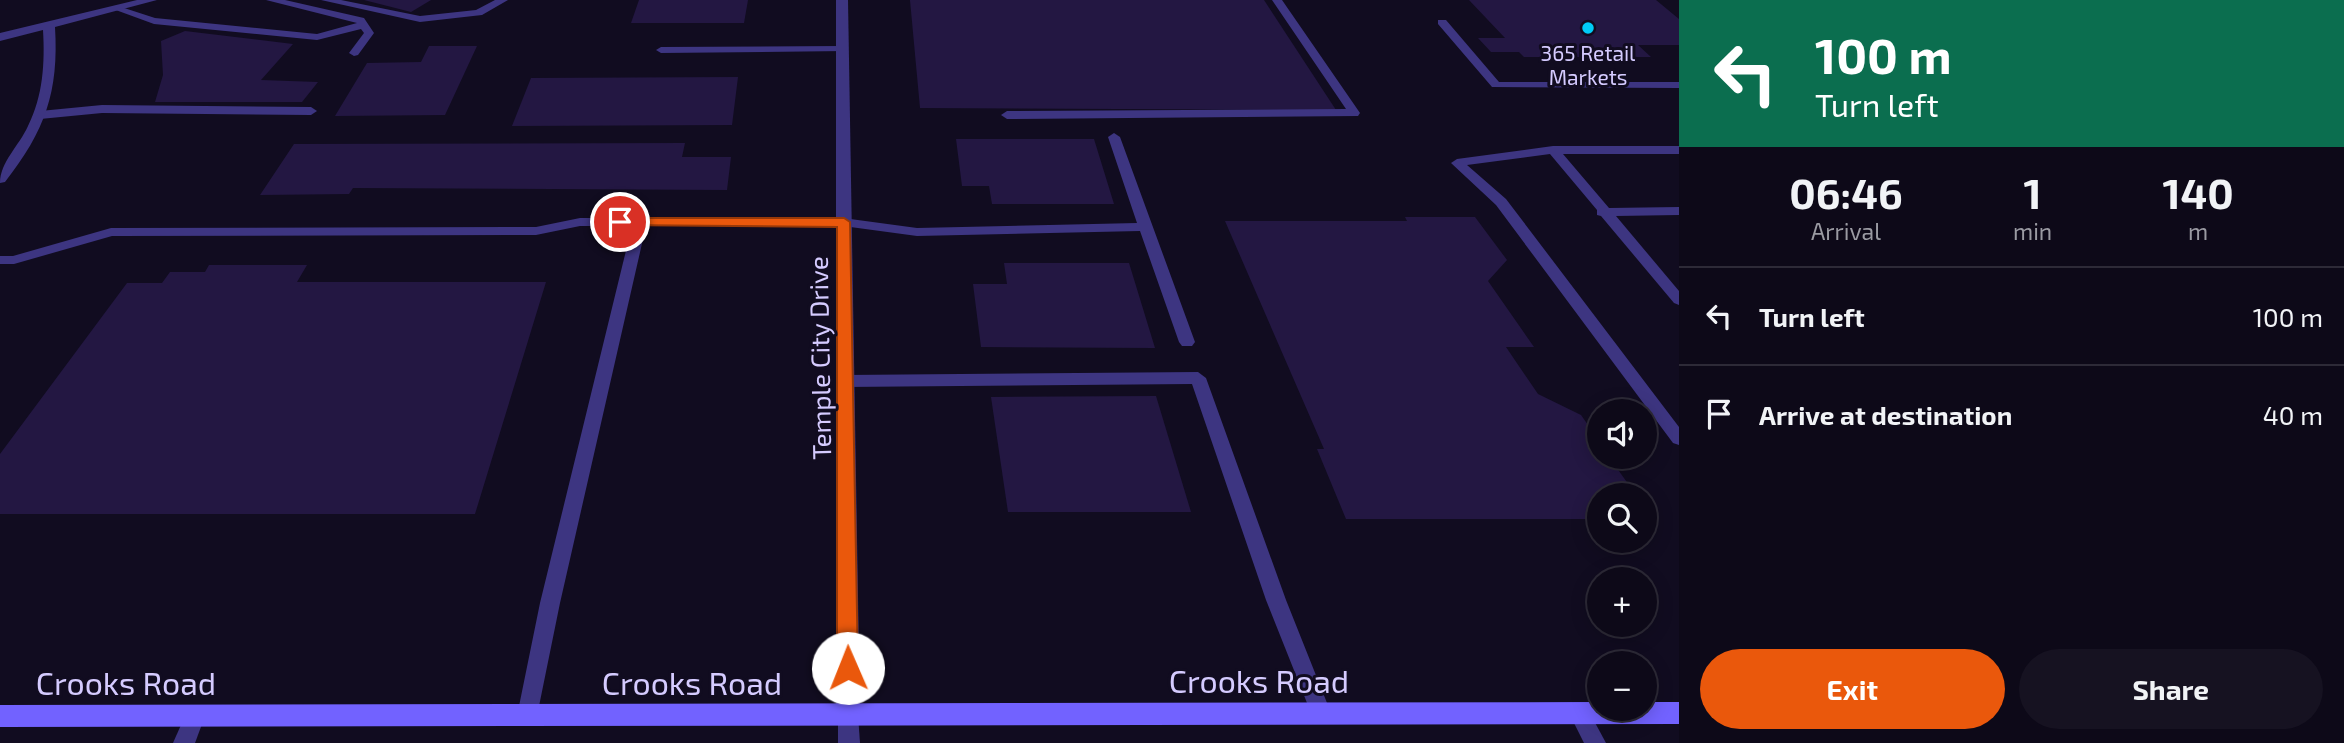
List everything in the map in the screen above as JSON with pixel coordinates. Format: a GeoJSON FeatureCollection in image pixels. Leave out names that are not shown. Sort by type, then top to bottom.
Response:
{"type":"FeatureCollection","features":[{"type":"Feature","properties":{"kind":"main road","name":"Crooks Road"},"geometry":{"type":"LineString","coordinates":[[0,716],[1679,713]]}},
{"type":"Feature","properties":{"kind":"street"},"geometry":{"type":"LineString","coordinates":[[0,37],[151,0]]}},
{"type":"Feature","properties":{"kind":"street","name":"Temple City Drive"},"geometry":{"type":"LineString","coordinates":[[842,0],[848,715]]}},
{"type":"Feature","properties":{"kind":"street"},"geometry":{"type":"LineString","coordinates":[[0,179],[23,149],[40,115],[51,77],[49,26]]}},
{"type":"Feature","properties":{"kind":"lane"},"geometry":{"type":"LineString","coordinates":[[271,0],[360,20],[369,33],[354,53]]}},
{"type":"Feature","properties":{"kind":"lane"},"geometry":{"type":"LineString","coordinates":[[326,0],[420,19],[478,13],[503,0]]}},
{"type":"Feature","properties":{"kind":"lane"},"geometry":{"type":"LineString","coordinates":[[1007,115],[1354,114],[1277,0]]}},
{"type":"Feature","properties":{"kind":"lane"},"geometry":{"type":"LineString","coordinates":[[118,9],[154,22],[317,37],[363,25]]}},
{"type":"Feature","properties":{"kind":"lane"},"geometry":{"type":"LineString","coordinates":[[1443,22],[1496,85],[1679,85]]}},
{"type":"Feature","properties":{"kind":"lane"},"geometry":{"type":"LineString","coordinates":[[661,50],[842,49]]}},
{"type":"Feature","properties":{"kind":"lane"},"geometry":{"type":"LineString","coordinates":[[40,115],[102,109],[311,111]]}},
{"type":"Feature","properties":{"kind":"lane"},"geometry":{"type":"LineString","coordinates":[[1114,137],[1187,342]]}},
{"type":"Feature","properties":{"kind":"lane"},"geometry":{"type":"LineString","coordinates":[[1553,150],[1602,212],[1679,300]]}},
{"type":"Feature","properties":{"kind":"lane"},"geometry":{"type":"LineString","coordinates":[[1679,150],[1553,150],[1457,163],[1501,202],[1679,439]]}},
{"type":"Feature","properties":{"kind":"lane"},"geometry":{"type":"LineString","coordinates":[[1602,212],[1679,211]]}},
{"type":"Feature","properties":{"kind":"lane"},"geometry":{"type":"LineString","coordinates":[[0,260],[14,260],[111,232],[536,231],[580,222],[844,222],[917,232],[1145,226]]}},
{"type":"Feature","properties":{"kind":"lane"},"geometry":{"type":"LineString","coordinates":[[527,716],[550,603],[640,222]]}},
{"type":"Feature","properties":{"kind":"lane"},"geometry":{"type":"LineString","coordinates":[[845,381],[1198,378],[1276,600],[1321,713]]}},
{"type":"Feature","properties":{"kind":"lane"},"geometry":{"type":"LineString","coordinates":[[1579,713],[1595,743]]}},
{"type":"Feature","properties":{"kind":"lane"},"geometry":{"type":"LineString","coordinates":[[848,715],[849,743]]}},
{"type":"Feature","properties":{"kind":"lane"},"geometry":{"type":"LineString","coordinates":[[184,743],[195,716]]}},
{"type":"Feature","properties":{"kind":"building"},"geometry":{"type":"Polygon","coordinates":[[[364,0],[431,0],[411,12],[364,0]]]}},
{"type":"Feature","properties":{"kind":"building"},"geometry":{"type":"Polygon","coordinates":[[[639,0],[748,0],[744,23],[631,23],[639,0]]]}},
{"type":"Feature","properties":{"kind":"building"},"geometry":{"type":"Polygon","coordinates":[[[910,0],[1264,0],[1336,110],[920,108],[910,0]]]}},
{"type":"Feature","properties":{"kind":"building","name":"365 Retail Markets"},"geometry":{"type":"Polygon","coordinates":[[[1469,0],[1656,0],[1679,19],[1679,45],[1638,45],[1651,57],[1524,57],[1519,52],[1491,52],[1478,38],[1505,38],[1469,0]]]}},
{"type":"Feature","properties":{"kind":"building"},"geometry":{"type":"Polygon","coordinates":[[[185,31],[293,44],[261,80],[318,82],[302,102],[155,102],[163,75],[161,41],[185,31]]]}},
{"type":"Feature","properties":{"kind":"building"},"geometry":{"type":"Polygon","coordinates":[[[429,46],[477,46],[445,115],[335,116],[367,63],[421,62],[429,46]]]}},
{"type":"Feature","properties":{"kind":"building"},"geometry":{"type":"Polygon","coordinates":[[[738,77],[732,125],[512,126],[531,78],[738,77]]]}},
{"type":"Feature","properties":{"kind":"building"},"geometry":{"type":"Polygon","coordinates":[[[956,139],[1094,139],[1114,204],[992,204],[989,186],[962,186],[956,139]]]}},
{"type":"Feature","properties":{"kind":"building"},"geometry":{"type":"Polygon","coordinates":[[[685,143],[682,157],[731,157],[727,190],[353,188],[349,194],[260,195],[294,144],[685,143]]]}},
{"type":"Feature","properties":{"kind":"building"},"geometry":{"type":"Polygon","coordinates":[[[1405,217],[1475,217],[1507,260],[1488,281],[1534,347],[1506,347],[1538,394],[1581,415],[1587,424],[1587,469],[1618,469],[1627,483],[1587,483],[1587,519],[1346,519],[1317,449],[1324,449],[1225,221],[1407,221],[1405,217]]]}},
{"type":"Feature","properties":{"kind":"building"},"geometry":{"type":"Polygon","coordinates":[[[1004,263],[1129,263],[1155,348],[981,347],[973,284],[1007,284],[1004,263]]]}},
{"type":"Feature","properties":{"kind":"building"},"geometry":{"type":"Polygon","coordinates":[[[209,265],[307,265],[297,282],[546,282],[475,514],[0,514],[0,454],[127,283],[162,283],[170,272],[205,272],[209,265]]]}},
{"type":"Feature","properties":{"kind":"building"},"geometry":{"type":"Polygon","coordinates":[[[1156,396],[1191,512],[1008,512],[991,397],[1156,396]]]}},
{"type":"Feature","properties":{"kind":"place","name":"365 Retail Markets"},"geometry":{"type":"Point","coordinates":[1588,28]}},
{"type":"Feature","properties":{"kind":"route"},"geometry":{"type":"LineString","coordinates":[[620,222],[844,222],[848,668]]}}]}
